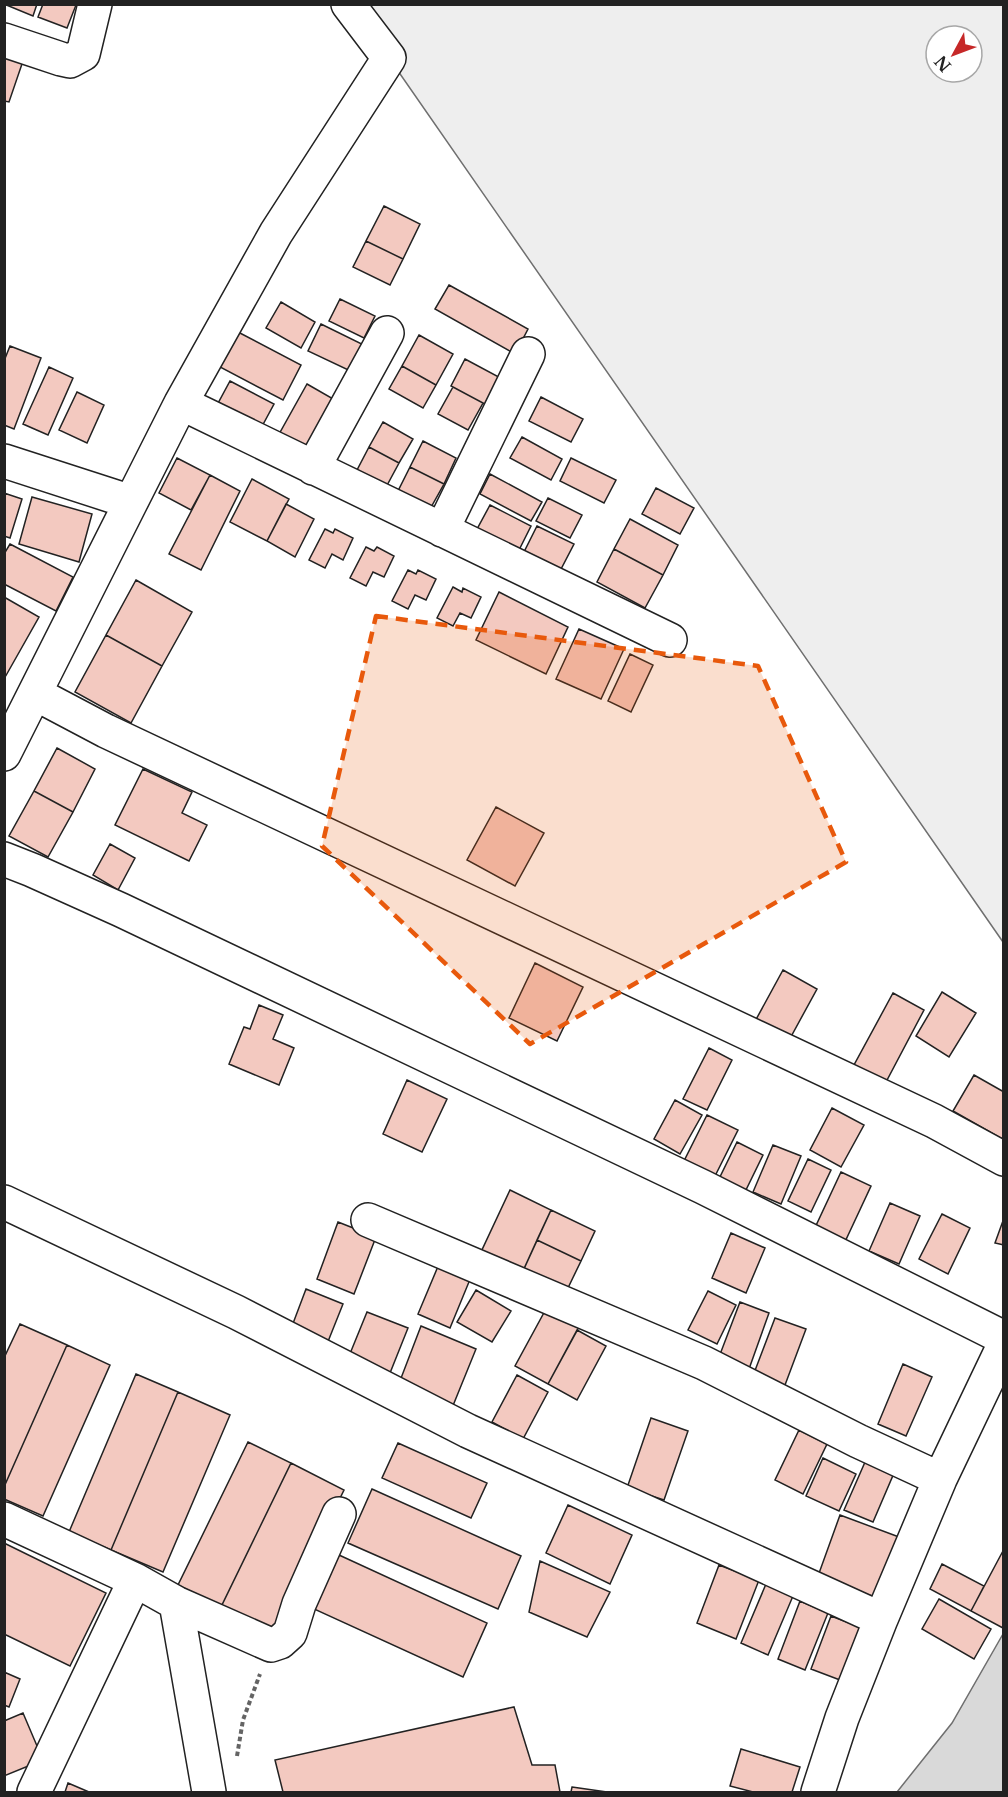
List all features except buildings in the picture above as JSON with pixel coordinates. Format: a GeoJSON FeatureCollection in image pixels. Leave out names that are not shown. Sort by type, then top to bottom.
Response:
{"type":"FeatureCollection","features":[{"type":"Feature","properties":{"kind":"street"},"geometry":{"type":"LineString","coordinates":[[4,39],[70,61],[83,54],[95,4]]}},
{"type":"Feature","properties":{"kind":"street"},"geometry":{"type":"LineString","coordinates":[[4,754],[182,403],[276,233],[389,58],[348,4]]}},
{"type":"Feature","properties":{"kind":"street"},"geometry":{"type":"LineString","coordinates":[[313,468],[387,333]]}},
{"type":"Feature","properties":{"kind":"street"},"geometry":{"type":"LineString","coordinates":[[442,530],[528,354]]}},
{"type":"Feature","properties":{"kind":"street"},"geometry":{"type":"LineString","coordinates":[[182,403],[670,640]]}},
{"type":"Feature","properties":{"kind":"street"},"geometry":{"type":"LineString","coordinates":[[4,461],[131,502]]}},
{"type":"Feature","properties":{"kind":"street"},"geometry":{"type":"LineString","coordinates":[[36,694],[106,730],[934,1121],[1004,1159]]}},
{"type":"Feature","properties":{"kind":"street"},"geometry":{"type":"LineString","coordinates":[[4,859],[121,910],[703,1187],[1004,1338]]}},
{"type":"Feature","properties":{"kind":"street"},"geometry":{"type":"LineString","coordinates":[[4,1202],[236,1312],[468,1431],[881,1619]]}},
{"type":"Feature","properties":{"kind":"street"},"geometry":{"type":"LineString","coordinates":[[368,1220],[704,1364],[939,1479]]}},
{"type":"Feature","properties":{"kind":"street"},"geometry":{"type":"LineString","coordinates":[[818,1792],[842,1718],[939,1479],[1004,1345]]}},
{"type":"Feature","properties":{"kind":"street"},"geometry":{"type":"LineString","coordinates":[[4,1519],[135,1580],[176,1603],[271,1645],[280,1642],[290,1633],[299,1604],[339,1514]]}},
{"type":"Feature","properties":{"kind":"street"},"geometry":{"type":"LineString","coordinates":[[34,1792],[135,1580]]}},
{"type":"Feature","properties":{"kind":"street"},"geometry":{"type":"LineString","coordinates":[[176,1603],[209,1792]]}},
{"type":"Feature","properties":{"kind":"path"},"geometry":{"type":"LineString","coordinates":[[235,1766],[243,1720],[271,1645]]}},
{"type":"Feature","properties":{"kind":"highlighted area"},"geometry":{"type":"Polygon","coordinates":[[[376,616],[758,666],[846,862],[530,1044],[322,846],[376,616]]]}},
{"type":"Feature","properties":{"kind":"shaded area"},"geometry":{"type":"Polygon","coordinates":[[[352,5],[1003,5],[1003,942],[352,5]]]}},
{"type":"Feature","properties":{"kind":"shaded area"},"geometry":{"type":"Polygon","coordinates":[[[1003,1634],[1003,1792],[897,1792],[952,1723],[1003,1634]]]}}]}
